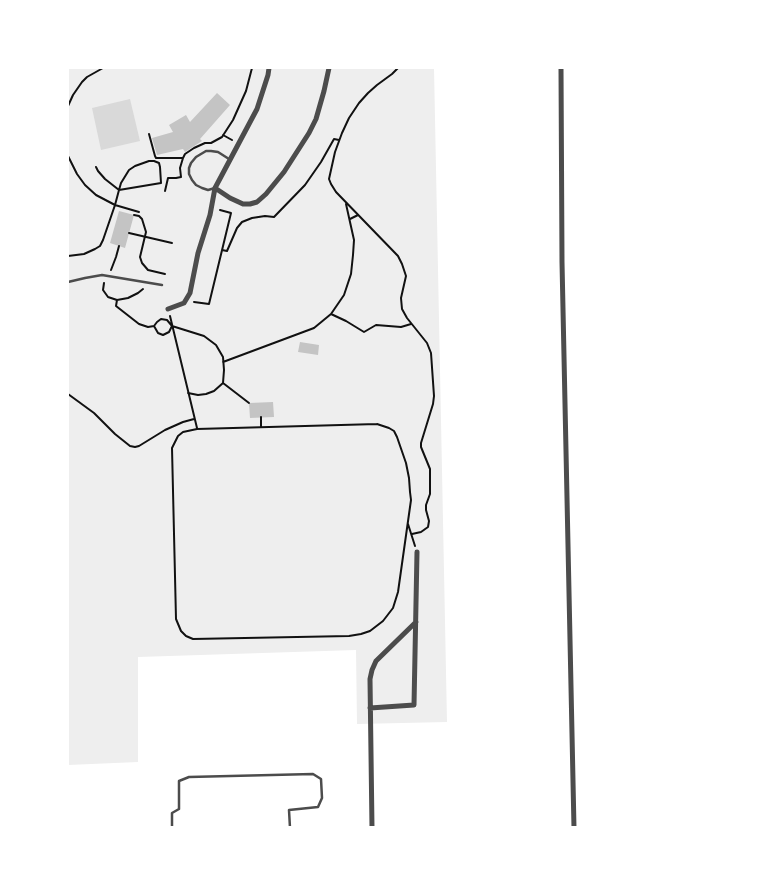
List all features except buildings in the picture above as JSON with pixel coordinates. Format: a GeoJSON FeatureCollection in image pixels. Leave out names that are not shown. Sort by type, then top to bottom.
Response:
{"type":"FeatureCollection","features":[{"type":"Feature","properties":{"kind":"street"},"geometry":{"type":"LineString","coordinates":[[168,309],[184,304],[190,293],[215,188],[257,109],[270,68]]}},
{"type":"Feature","properties":{"kind":"street"},"geometry":{"type":"LineString","coordinates":[[215,188],[243,204],[258,202],[266,194],[284,172],[309,133],[318,112],[329,68]]}},
{"type":"Feature","properties":{"kind":"street"},"geometry":{"type":"LineString","coordinates":[[561,68],[562,272],[574,828]]}},
{"type":"Feature","properties":{"kind":"street"},"geometry":{"type":"LineString","coordinates":[[370,708],[414,705],[417,552]]}},
{"type":"Feature","properties":{"kind":"street"},"geometry":{"type":"LineString","coordinates":[[372,828],[370,679],[376,661],[416,622]]}},
{"type":"Feature","properties":{"kind":"lane"},"geometry":{"type":"LineString","coordinates":[[215,188],[208,190],[196,185],[189,174],[190,162],[206,151],[211,150],[230,160]]}},
{"type":"Feature","properties":{"kind":"lane"},"geometry":{"type":"LineString","coordinates":[[68,282],[102,275],[162,285]]}},
{"type":"Feature","properties":{"kind":"lane"},"geometry":{"type":"LineString","coordinates":[[172,828],[172,814],[179,809],[178,781],[189,777],[313,774],[321,779],[322,798],[318,806],[289,810],[290,828]]}},
{"type":"Feature","properties":{"kind":"path"},"geometry":{"type":"LineString","coordinates":[[68,106],[73,94],[82,82],[103,68]]}},
{"type":"Feature","properties":{"kind":"path"},"geometry":{"type":"LineString","coordinates":[[210,143],[223,135],[233,120],[242,103],[252,68]]}},
{"type":"Feature","properties":{"kind":"path"},"geometry":{"type":"LineString","coordinates":[[398,68],[377,85],[349,118],[339,140],[330,170],[330,179],[333,189],[398,256],[406,276],[400,304],[404,314],[424,338],[429,348],[434,396],[421,443],[430,469],[430,494],[426,505],[429,521],[428,527],[421,532],[412,534]]}},
{"type":"Feature","properties":{"kind":"path"},"geometry":{"type":"LineString","coordinates":[[149,134],[156,158],[183,158]]}},
{"type":"Feature","properties":{"kind":"path"},"geometry":{"type":"LineString","coordinates":[[223,135],[232,141],[230,144]]}},
{"type":"Feature","properties":{"kind":"path"},"geometry":{"type":"LineString","coordinates":[[222,250],[227,251],[237,228],[242,222],[252,218],[274,217],[305,185],[334,139],[339,140]]}},
{"type":"Feature","properties":{"kind":"path"},"geometry":{"type":"LineString","coordinates":[[165,191],[168,178],[181,177],[180,168],[185,154],[205,143],[217,145]]}},
{"type":"Feature","properties":{"kind":"path"},"geometry":{"type":"LineString","coordinates":[[68,156],[77,174],[96,195],[114,205],[139,212]]}},
{"type":"Feature","properties":{"kind":"path"},"geometry":{"type":"LineString","coordinates":[[68,256],[90,252],[100,246],[104,240],[119,190],[129,170],[149,161],[159,163],[161,183],[119,190],[105,179],[96,167]]}},
{"type":"Feature","properties":{"kind":"path"},"geometry":{"type":"LineString","coordinates":[[223,362],[314,328],[331,314],[344,295],[353,255],[354,240],[345,202]]}},
{"type":"Feature","properties":{"kind":"path"},"geometry":{"type":"LineString","coordinates":[[192,302],[209,304],[231,212],[220,210]]}},
{"type":"Feature","properties":{"kind":"path"},"geometry":{"type":"LineString","coordinates":[[134,215],[142,219],[146,229],[140,257],[142,262],[148,270],[165,274]]}},
{"type":"Feature","properties":{"kind":"path"},"geometry":{"type":"LineString","coordinates":[[350,219],[358,215]]}},
{"type":"Feature","properties":{"kind":"path"},"geometry":{"type":"LineString","coordinates":[[129,233],[172,243]]}},
{"type":"Feature","properties":{"kind":"path"},"geometry":{"type":"LineString","coordinates":[[117,300],[116,306],[139,324],[148,327],[154,326],[161,319],[166,320],[172,326],[204,336],[216,345],[223,362],[223,383],[214,391],[206,394],[188,393]]}},
{"type":"Feature","properties":{"kind":"path"},"geometry":{"type":"LineString","coordinates":[[168,309],[197,428]]}},
{"type":"Feature","properties":{"kind":"path"},"geometry":{"type":"LineString","coordinates":[[331,314],[364,332],[376,325],[401,327],[411,324]]}},
{"type":"Feature","properties":{"kind":"path"},"geometry":{"type":"LineString","coordinates":[[154,326],[158,333],[163,335],[169,332],[172,326]]}},
{"type":"Feature","properties":{"kind":"path"},"geometry":{"type":"LineString","coordinates":[[223,383],[249,402]]}},
{"type":"Feature","properties":{"kind":"path"},"geometry":{"type":"LineString","coordinates":[[68,394],[94,412],[115,434],[130,446],[135,447],[165,430],[194,419]]}},
{"type":"Feature","properties":{"kind":"path"},"geometry":{"type":"LineString","coordinates":[[261,417],[261,427]]}},
{"type":"Feature","properties":{"kind":"path"},"geometry":{"type":"LineString","coordinates":[[376,424],[394,431],[400,442],[409,478],[410,500],[396,600],[393,608],[383,621],[370,631],[349,636],[193,639],[181,631],[176,619],[172,448],[178,436],[183,432],[197,428],[261,427],[376,424]]}},
{"type":"Feature","properties":{"kind":"path"},"geometry":{"type":"LineString","coordinates":[[408,522],[417,552]]}},
{"type":"Feature","properties":{"kind":"shaded area"},"geometry":{"type":"Polygon","coordinates":[[[68,68],[434,68],[447,722],[357,724],[356,650],[138,657],[138,762],[68,765],[68,68]]]}},
{"type":"Feature","properties":{"kind":"shaded area"},"geometry":{"type":"Polygon","coordinates":[[[130,99],[140,141],[101,150],[92,108],[130,99]]]}}]}
